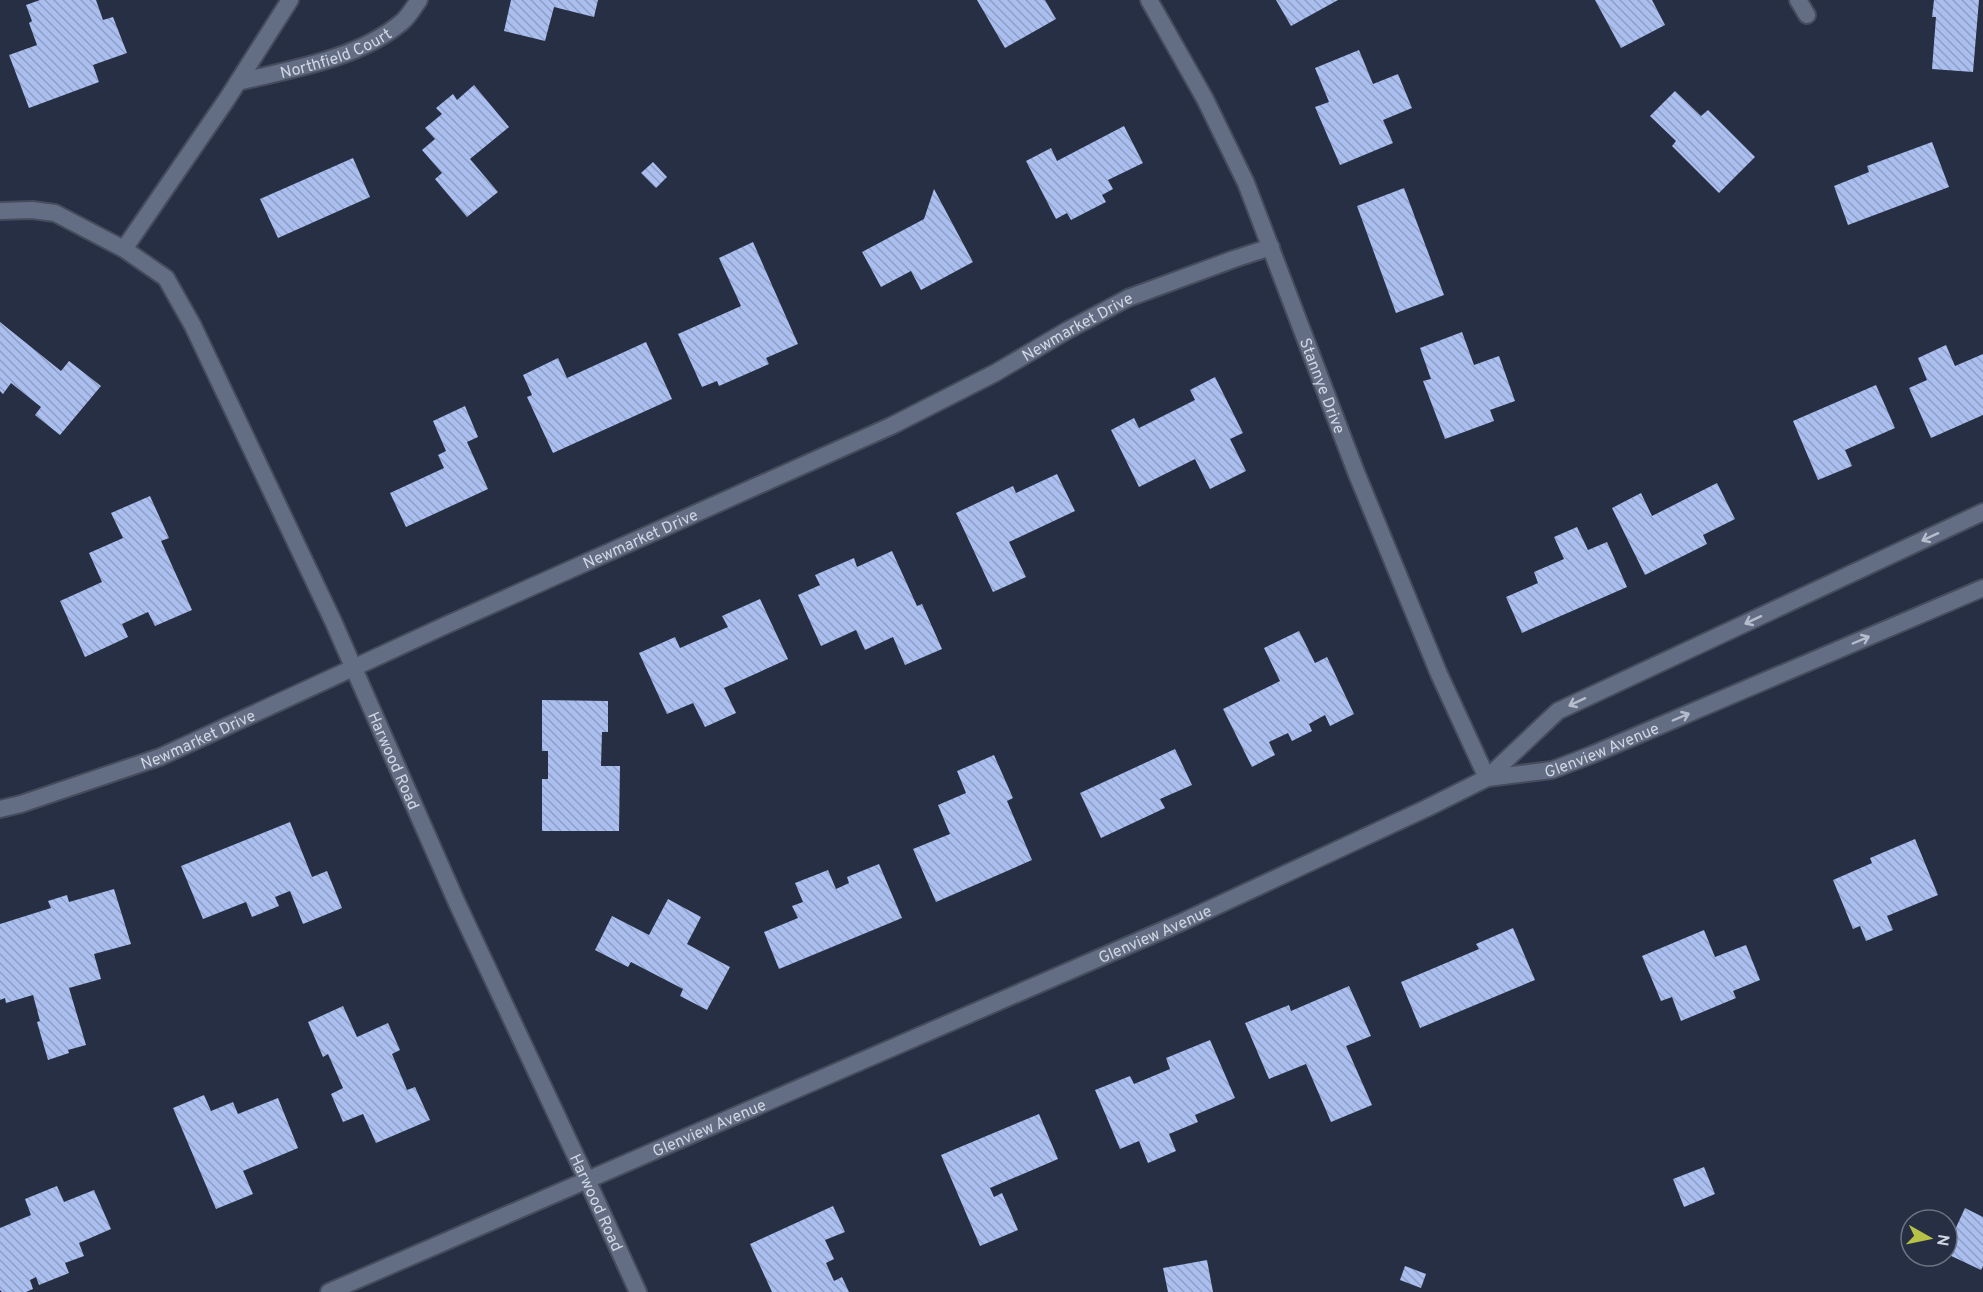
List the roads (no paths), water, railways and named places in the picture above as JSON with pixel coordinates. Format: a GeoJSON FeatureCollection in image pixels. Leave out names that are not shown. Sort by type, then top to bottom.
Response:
{"type":"FeatureCollection","features":[{"type":"Feature","properties":{"kind":"street","name":"Northfield Court"},"geometry":{"type":"LineString","coordinates":[[124,249],[238,82],[290,0]]}},
{"type":"Feature","properties":{"kind":"street","name":"Northfield Court"},"geometry":{"type":"LineString","coordinates":[[238,82],[315,64],[372,42],[404,21],[419,0]]}},
{"type":"Feature","properties":{"kind":"street","name":"Stannye Drive"},"geometry":{"type":"LineString","coordinates":[[1149,0],[1205,99],[1246,183],[1356,472],[1439,674],[1487,778]]}},
{"type":"Feature","properties":{"kind":"street"},"geometry":{"type":"LineString","coordinates":[[1798,0],[1807,15]]}},
{"type":"Feature","properties":{"kind":"street","name":"Harwood Road"},"geometry":{"type":"LineString","coordinates":[[0,211],[32,210],[55,213],[124,249],[165,278],[193,326],[354,667],[457,903],[638,1292]]}},
{"type":"Feature","properties":{"kind":"street","name":"Newmarket Drive"},"geometry":{"type":"LineString","coordinates":[[0,809],[160,757],[354,667],[891,426],[995,373],[1128,298],[1271,247]]}},
{"type":"Feature","properties":{"kind":"street"},"geometry":{"type":"LineString","coordinates":[[1487,778],[1558,711],[1983,512]]}},
{"type":"Feature","properties":{"kind":"street","name":"Glenview Avenue"},"geometry":{"type":"LineString","coordinates":[[329,1292],[1182,922],[1487,778],[1552,770],[1983,588]]}}]}
